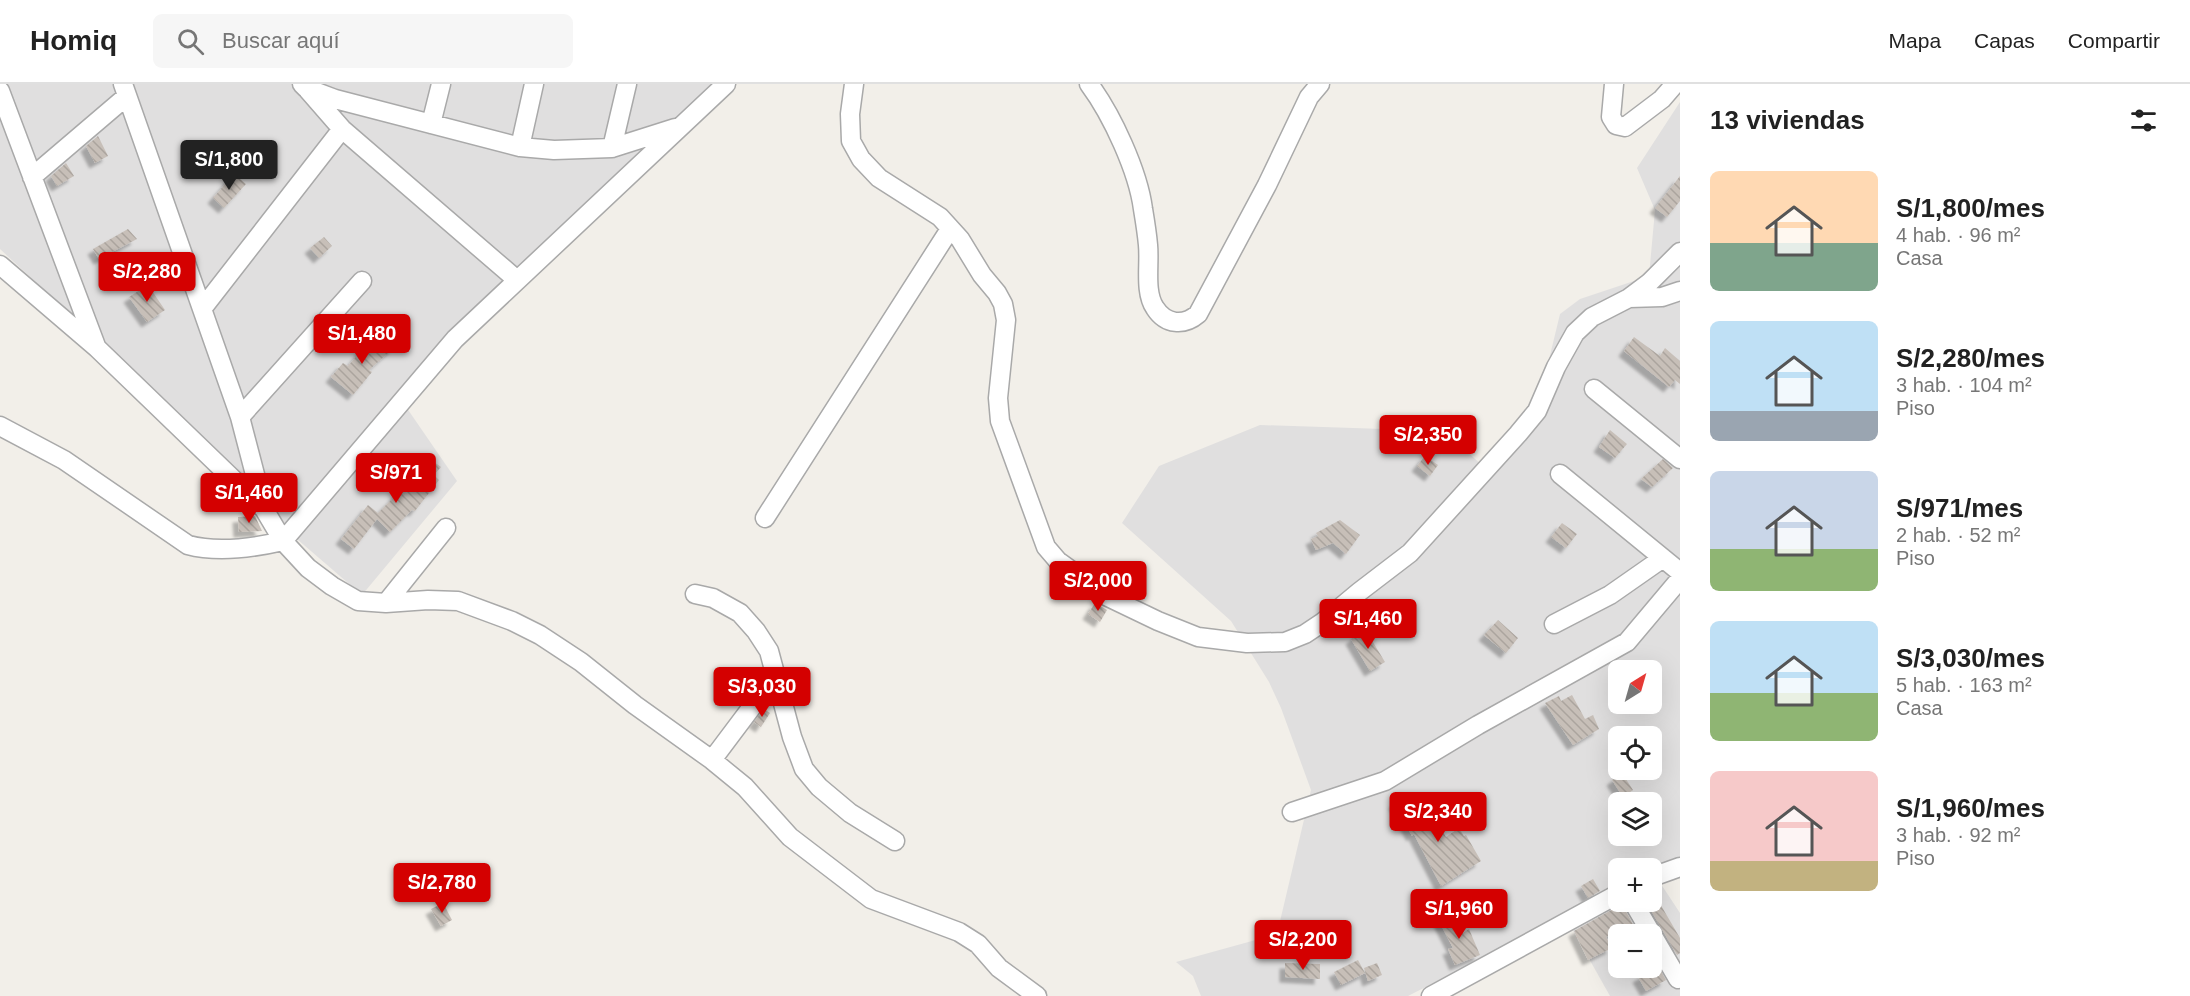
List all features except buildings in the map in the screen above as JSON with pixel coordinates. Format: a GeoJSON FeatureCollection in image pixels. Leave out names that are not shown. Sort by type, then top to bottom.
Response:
{"type":"FeatureCollection","features":[{"type":"Feature","properties":{"kind":"street"},"geometry":{"type":"LineString","coordinates":[[431,124],[441,84]]}},
{"type":"Feature","properties":{"kind":"street"},"geometry":{"type":"LineString","coordinates":[[520,147],[534,84]]}},
{"type":"Feature","properties":{"kind":"street"},"geometry":{"type":"LineString","coordinates":[[612,148],[627,84]]}},
{"type":"Feature","properties":{"kind":"street"},"geometry":{"type":"LineString","coordinates":[[0,426],[64,460],[188,545],[219,550],[283,541],[455,339],[726,84]]}},
{"type":"Feature","properties":{"kind":"street"},"geometry":{"type":"LineString","coordinates":[[854,84],[850,114],[851,141],[861,159],[879,178],[940,217],[960,239],[1003,304],[1006,320],[998,398],[1000,421],[1046,547],[1058,561],[1108,597],[1198,637],[1247,643],[1285,642],[1323,622],[1359,591],[1410,553],[1537,411],[1556,367],[1575,333],[1592,316],[1629,298],[1649,283],[1680,252]]}},
{"type":"Feature","properties":{"kind":"street"},"geometry":{"type":"LineString","coordinates":[[1089,84],[1102,102],[1135,177],[1143,205],[1150,294],[1154,308],[1165,318],[1176,322],[1188,321],[1198,314],[1268,185],[1309,97],[1320,84]]}},
{"type":"Feature","properties":{"kind":"street"},"geometry":{"type":"LineString","coordinates":[[1614,84],[1611,117],[1616,125],[1625,127],[1662,99],[1675,84]]}},
{"type":"Feature","properties":{"kind":"street"},"geometry":{"type":"LineString","coordinates":[[304,86],[337,91],[431,124],[520,147],[554,150],[612,148],[679,126]]}},
{"type":"Feature","properties":{"kind":"street"},"geometry":{"type":"LineString","coordinates":[[304,86],[342,129],[517,280]]}},
{"type":"Feature","properties":{"kind":"street"},"geometry":{"type":"LineString","coordinates":[[32,177],[125,90],[240,417],[264,509]]}},
{"type":"Feature","properties":{"kind":"street"},"geometry":{"type":"LineString","coordinates":[[0,91],[97,348]]}},
{"type":"Feature","properties":{"kind":"street"},"geometry":{"type":"LineString","coordinates":[[202,309],[342,129]]}},
{"type":"Feature","properties":{"kind":"street"},"geometry":{"type":"LineString","coordinates":[[765,519],[950,229]]}},
{"type":"Feature","properties":{"kind":"street"},"geometry":{"type":"LineString","coordinates":[[0,265],[97,348],[264,509],[283,541],[308,568],[332,586],[358,601],[386,603],[428,600],[458,601],[512,621],[540,635],[581,662],[635,705],[712,760],[745,787],[790,837],[871,899],[959,932],[978,944],[999,968],[1037,996]]}},
{"type":"Feature","properties":{"kind":"street"},"geometry":{"type":"LineString","coordinates":[[240,417],[362,281]]}},
{"type":"Feature","properties":{"kind":"street"},"geometry":{"type":"LineString","coordinates":[[1629,298],[1662,297],[1680,291]]}},
{"type":"Feature","properties":{"kind":"street"},"geometry":{"type":"LineString","coordinates":[[1594,389],[1680,459]]}},
{"type":"Feature","properties":{"kind":"street"},"geometry":{"type":"LineString","coordinates":[[1560,474],[1680,572]]}},
{"type":"Feature","properties":{"kind":"street"},"geometry":{"type":"LineString","coordinates":[[386,603],[446,528]]}},
{"type":"Feature","properties":{"kind":"street"},"geometry":{"type":"LineString","coordinates":[[1554,624],[1610,595],[1663,558]]}},
{"type":"Feature","properties":{"kind":"street"},"geometry":{"type":"LineString","coordinates":[[1292,812],[1385,781],[1478,725],[1627,642],[1680,579]]}},
{"type":"Feature","properties":{"kind":"street"},"geometry":{"type":"LineString","coordinates":[[695,594],[713,598],[740,613],[769,651],[792,737],[804,769],[819,787],[850,813],[895,841]]}},
{"type":"Feature","properties":{"kind":"street"},"geometry":{"type":"LineString","coordinates":[[712,760],[775,676]]}},
{"type":"Feature","properties":{"kind":"street"},"geometry":{"type":"LineString","coordinates":[[1662,873],[1680,867]]}},
{"type":"Feature","properties":{"kind":"street"},"geometry":{"type":"LineString","coordinates":[[1431,996],[1608,899]]}},
{"type":"Feature","properties":{"kind":"street"},"geometry":{"type":"LineString","coordinates":[[1639,912],[1678,980]]}},
{"type":"Feature","properties":{"kind":"shaded area"},"geometry":{"type":"Polygon","coordinates":[[[0,84],[733,84],[402,401],[457,481],[362,595],[283,527],[269,499],[0,249],[0,84]]]}},
{"type":"Feature","properties":{"kind":"shaded area"},"geometry":{"type":"Polygon","coordinates":[[[1680,102],[1680,858],[1662,867],[1662,858],[1608,858],[1608,912],[1662,912],[1662,886],[1680,913],[1680,996],[1610,996],[1565,916],[1408,996],[1201,996],[1193,976],[1176,962],[1277,934],[1311,790],[1269,682],[1231,621],[1122,523],[1159,466],[1260,425],[1444,431],[1484,467],[1538,405],[1560,314],[1580,299],[1649,276],[1655,210],[1637,168],[1680,102]]]}}]}
